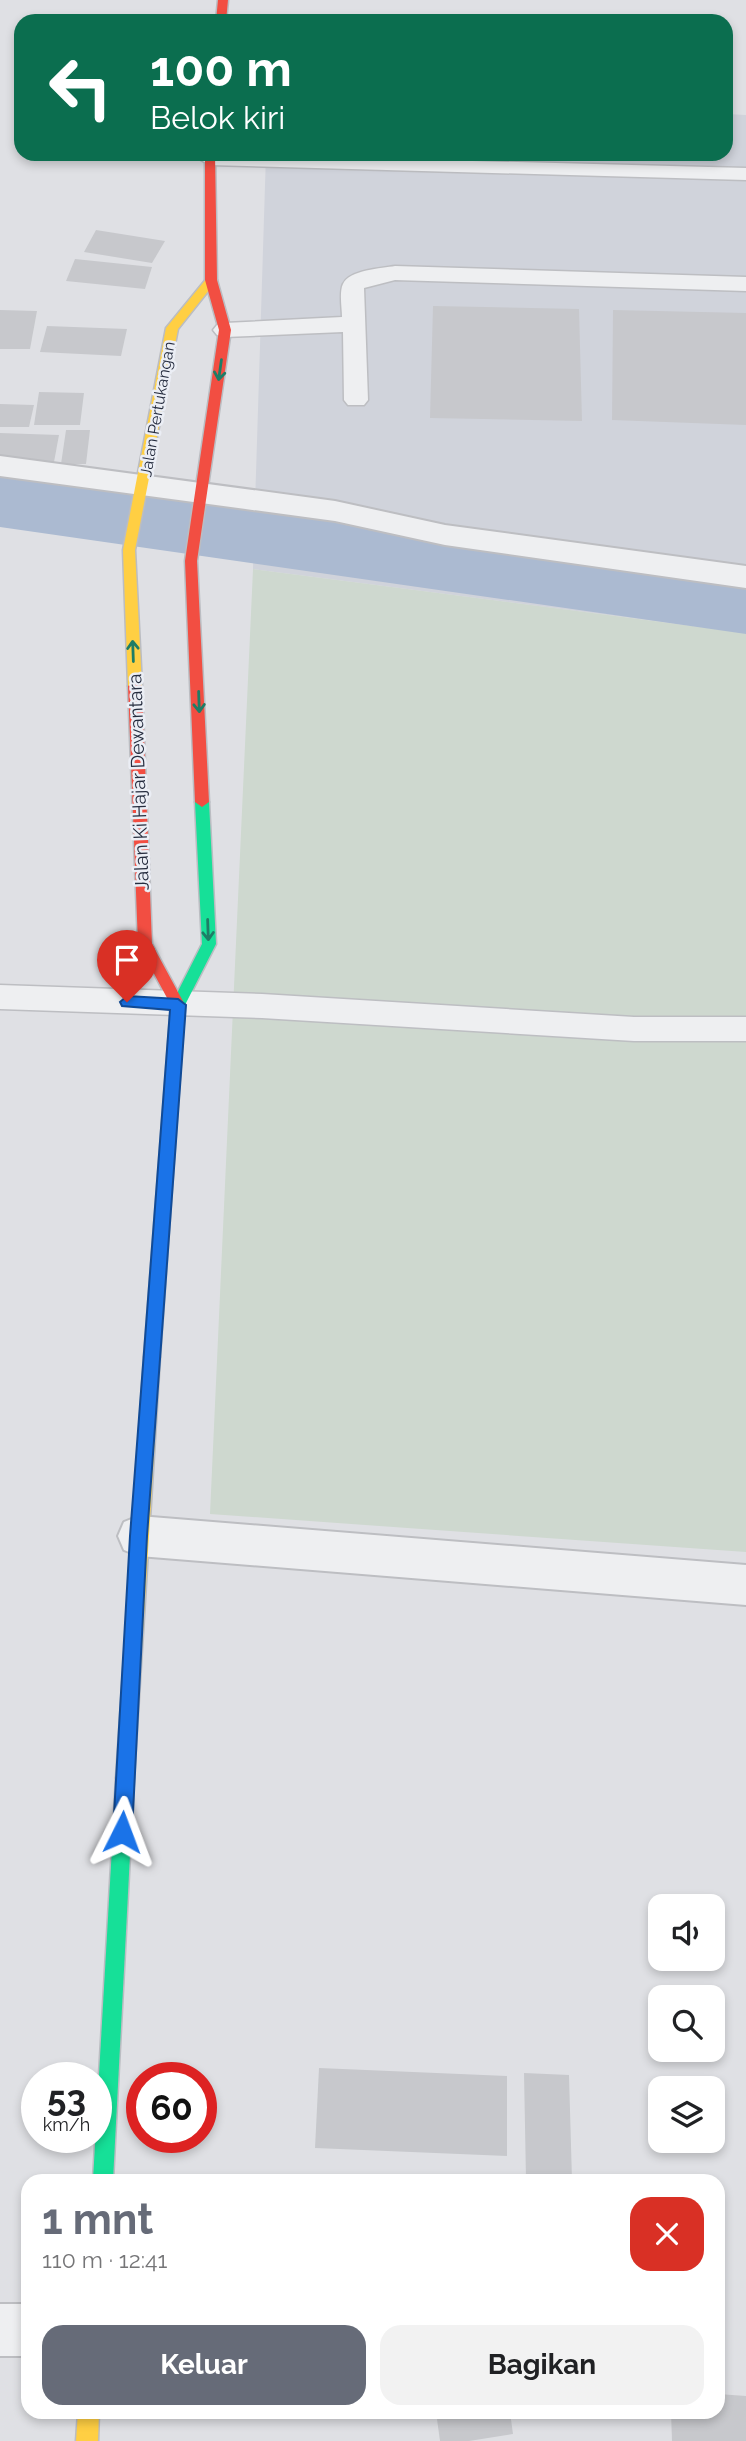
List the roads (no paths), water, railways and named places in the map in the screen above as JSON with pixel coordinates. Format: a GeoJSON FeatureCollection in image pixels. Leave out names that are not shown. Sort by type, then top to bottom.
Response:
{"type":"FeatureCollection","features":[{"type":"Feature","properties":{"kind":"main road"},"geometry":{"type":"LineString","coordinates":[[103,2174],[139,1536],[178,1005],[209,944],[191,561],[225,330],[211,280],[210,161]]}},
{"type":"Feature","properties":{"kind":"main road","name":"Jalan Pertukangan"},"geometry":{"type":"LineString","coordinates":[[129,550],[172,328],[211,280]]}},
{"type":"Feature","properties":{"kind":"main road","name":"Jalan Ki Hajar Dewantara"},"geometry":{"type":"LineString","coordinates":[[129,550],[145,944],[178,1005]]}},
{"type":"Feature","properties":{"kind":"main road"},"geometry":{"type":"LineString","coordinates":[[87,2441],[89,2419]]}},
{"type":"Feature","properties":{"kind":"street"},"geometry":{"type":"LineString","coordinates":[[0,466],[141,495],[335,512],[445,535],[746,577]]}},
{"type":"Feature","properties":{"kind":"street"},"geometry":{"type":"LineString","coordinates":[[139,1536],[746,1585]]}},
{"type":"Feature","properties":{"kind":"street"},"geometry":{"type":"LineString","coordinates":[[0,2330],[21,2330]]}},
{"type":"Feature","properties":{"kind":"lane"},"geometry":{"type":"LineString","coordinates":[[359,161],[746,174]]}},
{"type":"Feature","properties":{"kind":"lane"},"geometry":{"type":"LineString","coordinates":[[356,400],[353,285],[371,277],[395,273],[746,284]]}},
{"type":"Feature","properties":{"kind":"lane"},"geometry":{"type":"LineString","coordinates":[[225,330],[355,324]]}},
{"type":"Feature","properties":{"kind":"lane"},"geometry":{"type":"LineString","coordinates":[[0,996],[178,1005],[262,1006],[634,1029],[746,1030]]}},
{"type":"Feature","properties":{"kind":"waterway"},"geometry":{"type":"LineString","coordinates":[[0,500],[746,604]]}}]}
